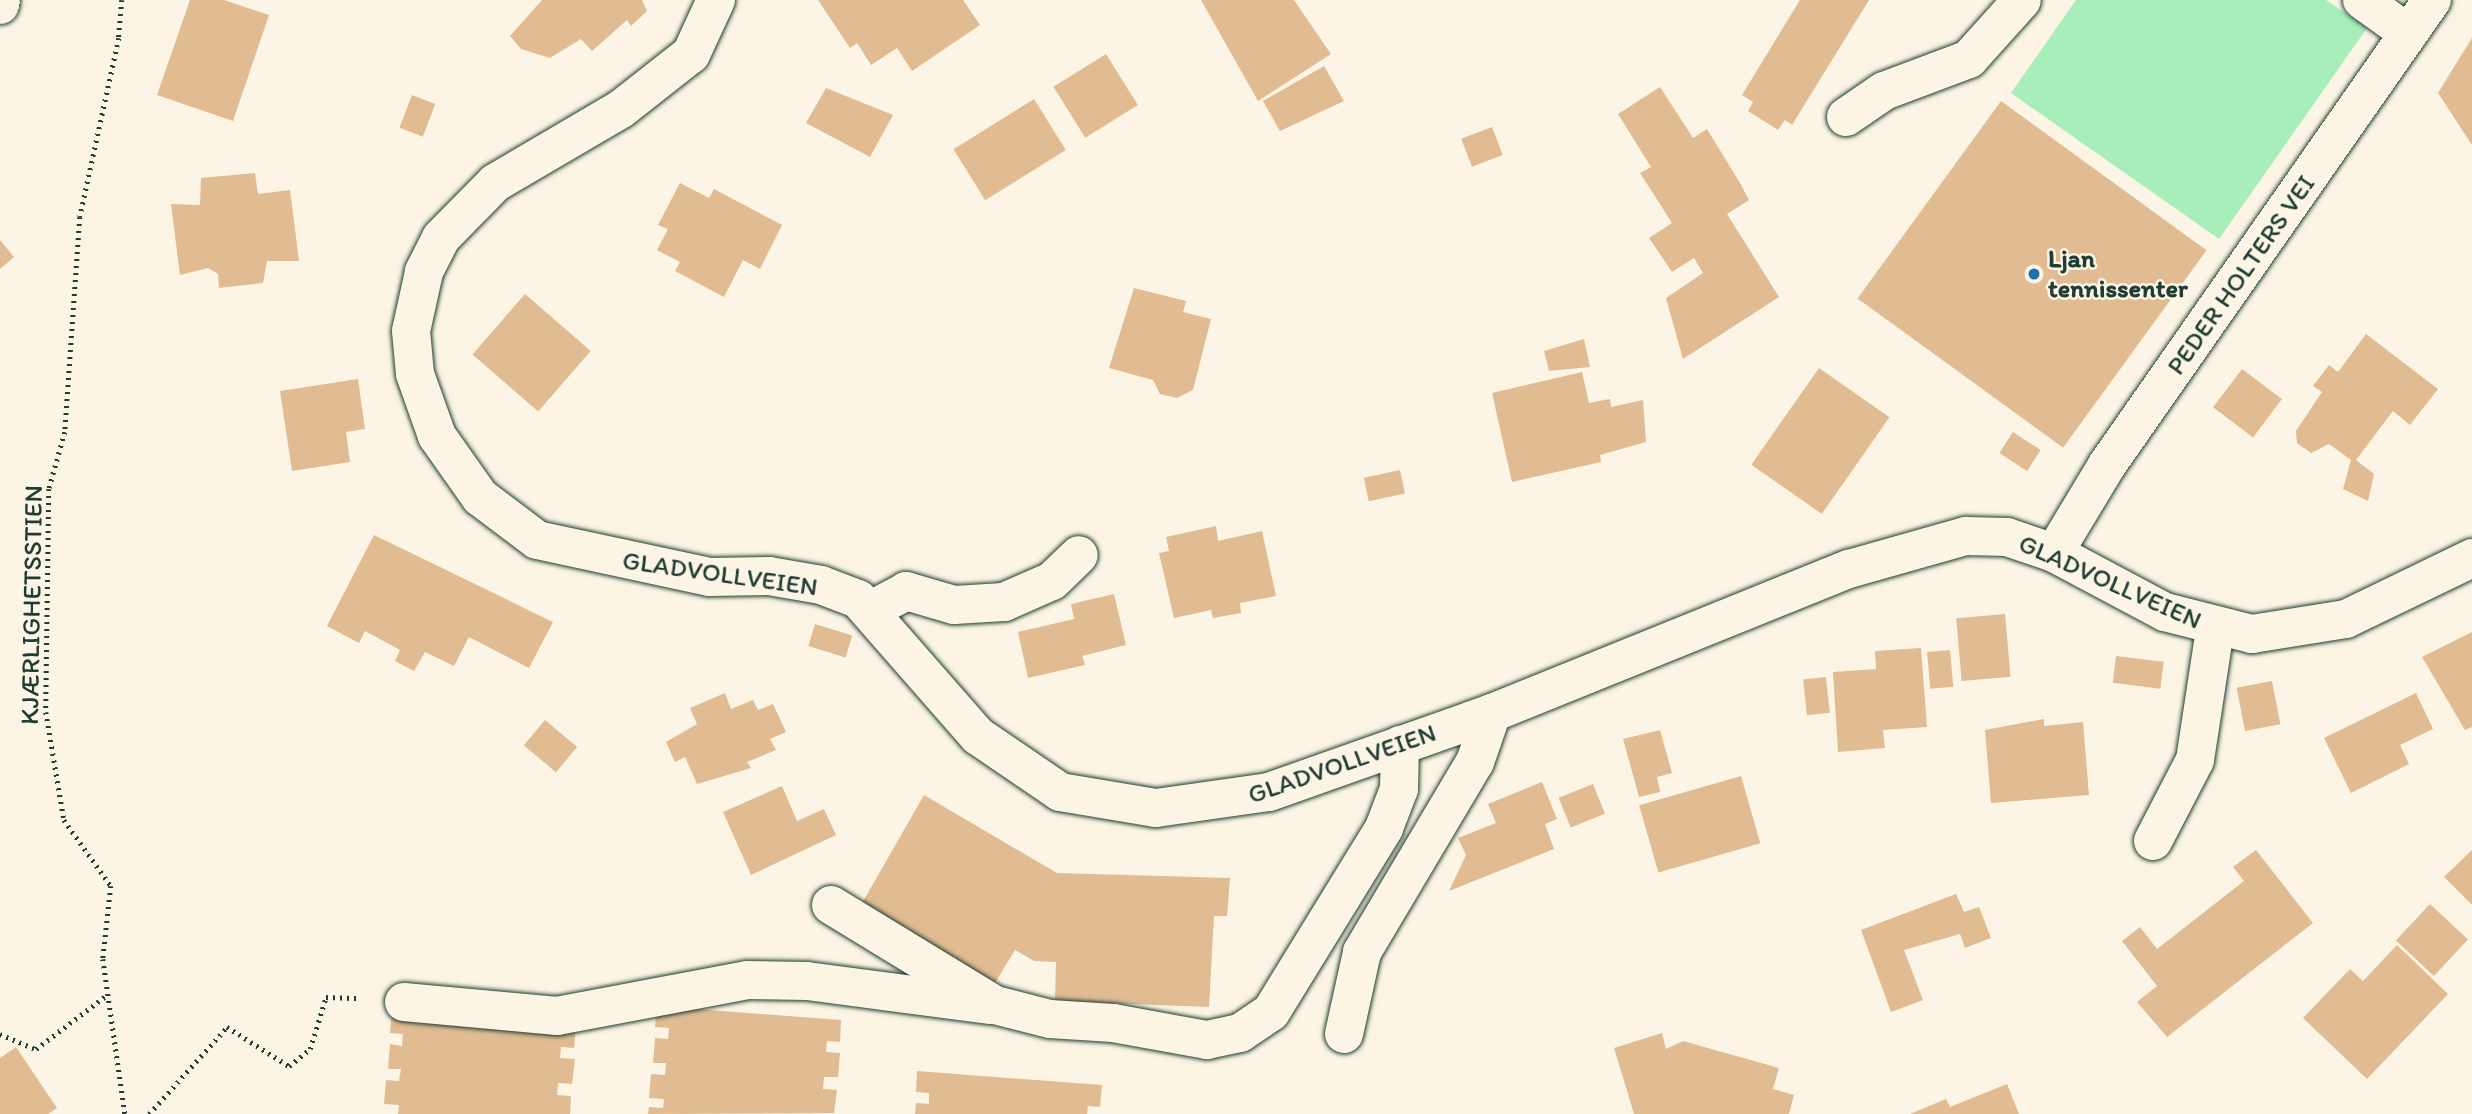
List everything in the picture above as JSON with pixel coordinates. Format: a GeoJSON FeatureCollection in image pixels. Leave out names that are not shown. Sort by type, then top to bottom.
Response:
{"type":"FeatureCollection","features":[{"type":"Feature","properties":{"kind":"street"},"geometry":{"type":"LineString","coordinates":[[0,5],[1,0]]}},
{"type":"Feature","properties":{"kind":"street","name":"GLADVOLLVEIEN"},"geometry":{"type":"LineString","coordinates":[[716,0],[691,54],[621,109],[495,183],[441,238],[424,272],[411,331],[421,398],[437,436],[480,497],[537,540],[710,576],[769,576],[821,585],[871,610],[978,736],[1060,793],[1106,803],[1198,807],[1269,792],[1492,713],[1911,547],[2007,537],[2054,553],[2165,612],[2215,629],[2252,634],[2346,619],[2472,558]]}},
{"type":"Feature","properties":{"kind":"street"},"geometry":{"type":"LineString","coordinates":[[1846,117],[1884,91],[1969,59],[2022,0]]}},
{"type":"Feature","properties":{"kind":"street"},"geometry":{"type":"LineString","coordinates":[[2362,0],[2408,33]]}},
{"type":"Feature","properties":{"kind":"street","name":"PEDER HOLTERS VEI"},"geometry":{"type":"LineString","coordinates":[[2054,553],[2107,465],[2432,0]]}},
{"type":"Feature","properties":{"kind":"street"},"geometry":{"type":"LineString","coordinates":[[871,610],[906,592],[954,605],[1004,602],[1052,581],[1079,555]]}},
{"type":"Feature","properties":{"kind":"street"},"geometry":{"type":"LineString","coordinates":[[2153,841],[2194,760],[2215,629]]}},
{"type":"Feature","properties":{"kind":"street"},"geometry":{"type":"LineString","coordinates":[[1344,1034],[1362,952],[1475,762],[1492,713]]}},
{"type":"Feature","properties":{"kind":"street"},"geometry":{"type":"LineString","coordinates":[[404,1002],[557,1016],[748,980],[807,981],[995,1005],[1051,1019],[1113,1023],[1207,1040],[1240,1033],[1271,1013],[1384,828],[1399,789],[1400,745]]}},
{"type":"Feature","properties":{"kind":"street"},"geometry":{"type":"LineString","coordinates":[[831,905],[995,1005]]}},
{"type":"Feature","properties":{"kind":"path","name":"KJÆRLIGHETSSTIEN"},"geometry":{"type":"LineString","coordinates":[[121,0],[119,38],[80,217],[65,432],[49,489],[46,712],[64,820],[111,886],[103,959],[125,1114]]}},
{"type":"Feature","properties":{"kind":"path"},"geometry":{"type":"LineString","coordinates":[[0,1034],[36,1049],[107,995]]}},
{"type":"Feature","properties":{"kind":"path"},"geometry":{"type":"LineString","coordinates":[[149,1114],[227,1027],[289,1066],[310,1049],[326,997],[342,995]]}},
{"type":"Feature","properties":{"kind":"green space","name":"Ljan tennissenter"},"geometry":{"type":"Polygon","coordinates":[[[2076,0],[2326,0],[2367,28],[2219,239],[2011,93],[2076,0]]]}},
{"type":"Feature","properties":{"kind":"building"},"geometry":{"type":"Polygon","coordinates":[[[190,0],[224,0],[269,15],[233,121],[157,95],[190,0]]]}},
{"type":"Feature","properties":{"kind":"building"},"geometry":{"type":"Polygon","coordinates":[[[542,0],[642,0],[647,11],[631,26],[627,20],[592,51],[581,39],[550,58],[521,49],[510,36],[542,0]]]}},
{"type":"Feature","properties":{"kind":"building"},"geometry":{"type":"Polygon","coordinates":[[[818,0],[963,0],[980,25],[912,71],[897,48],[871,65],[857,43],[850,48],[818,0]]]}},
{"type":"Feature","properties":{"kind":"building"},"geometry":{"type":"Polygon","coordinates":[[[1201,0],[1294,0],[1331,54],[1258,101],[1201,0]]]}},
{"type":"Feature","properties":{"kind":"building"},"geometry":{"type":"Polygon","coordinates":[[[1800,0],[1869,0],[1792,125],[1785,120],[1778,130],[1748,111],[1753,102],[1742,95],[1800,0]]]}},
{"type":"Feature","properties":{"kind":"building"},"geometry":{"type":"Polygon","coordinates":[[[2472,38],[2472,145],[2438,93],[2472,38]]]}},
{"type":"Feature","properties":{"kind":"building"},"geometry":{"type":"Polygon","coordinates":[[[1106,54],[1138,105],[1085,138],[1053,87],[1106,54]]]}},
{"type":"Feature","properties":{"kind":"building"},"geometry":{"type":"Polygon","coordinates":[[[1324,66],[1344,101],[1280,131],[1263,101],[1324,66]]]}},
{"type":"Feature","properties":{"kind":"building"},"geometry":{"type":"Polygon","coordinates":[[[1660,87],[1693,138],[1707,129],[1740,183],[1749,200],[1727,214],[1779,297],[1683,359],[1666,298],[1703,273],[1694,258],[1672,272],[1649,238],[1672,223],[1640,173],[1651,167],[1618,114],[1660,87]]]}},
{"type":"Feature","properties":{"kind":"building"},"geometry":{"type":"Polygon","coordinates":[[[826,88],[893,115],[870,157],[806,123],[826,88]]]}},
{"type":"Feature","properties":{"kind":"building"},"geometry":{"type":"Polygon","coordinates":[[[412,95],[435,104],[423,137],[399,128],[412,95]]]}},
{"type":"Feature","properties":{"kind":"building"},"geometry":{"type":"Polygon","coordinates":[[[1034,99],[1066,150],[985,200],[953,149],[1034,99]]]}},
{"type":"Feature","properties":{"kind":"building","name":"Ljan tennissenter"},"geometry":{"type":"Polygon","coordinates":[[[2001,101],[2206,250],[2063,448],[1858,298],[2001,101]]]}},
{"type":"Feature","properties":{"kind":"building"},"geometry":{"type":"Polygon","coordinates":[[[1492,127],[1503,155],[1472,167],[1461,139],[1492,127]]]}},
{"type":"Feature","properties":{"kind":"building"},"geometry":{"type":"Polygon","coordinates":[[[255,173],[258,194],[290,190],[299,261],[267,261],[263,283],[219,288],[218,274],[208,268],[180,275],[171,204],[200,205],[201,178],[255,173]]]}},
{"type":"Feature","properties":{"kind":"building"},"geometry":{"type":"Polygon","coordinates":[[[680,183],[709,198],[714,189],[782,225],[760,269],[743,260],[724,297],[675,271],[680,262],[657,250],[668,229],[658,225],[680,183]]]}},
{"type":"Feature","properties":{"kind":"building"},"geometry":{"type":"Polygon","coordinates":[[[0,240],[14,257],[0,269],[0,240]]]}},
{"type":"Feature","properties":{"kind":"building"},"geometry":{"type":"Polygon","coordinates":[[[1134,288],[1186,301],[1183,312],[1211,319],[1193,390],[1177,398],[1160,394],[1153,380],[1109,368],[1134,288]]]}},
{"type":"Feature","properties":{"kind":"building"},"geometry":{"type":"Polygon","coordinates":[[[525,294],[591,351],[538,411],[473,354],[525,294]]]}},
{"type":"Feature","properties":{"kind":"building"},"geometry":{"type":"Polygon","coordinates":[[[2366,334],[2438,389],[2410,425],[2393,411],[2356,460],[2374,474],[2368,501],[2343,489],[2351,460],[2329,444],[2311,453],[2297,443],[2296,431],[2322,392],[2313,386],[2329,365],[2338,372],[2366,334]]]}},
{"type":"Feature","properties":{"kind":"building"},"geometry":{"type":"Polygon","coordinates":[[[1584,339],[1590,367],[1549,371],[1544,351],[1584,339]]]}},
{"type":"Feature","properties":{"kind":"building"},"geometry":{"type":"Polygon","coordinates":[[[1819,368],[1889,417],[1822,514],[1751,465],[1819,368]]]}},
{"type":"Feature","properties":{"kind":"building"},"geometry":{"type":"Polygon","coordinates":[[[2242,369],[2282,399],[2253,437],[2213,407],[2242,369]]]}},
{"type":"Feature","properties":{"kind":"building"},"geometry":{"type":"Polygon","coordinates":[[[1582,372],[1589,403],[1610,399],[1611,407],[1643,400],[1646,442],[1600,455],[1601,462],[1512,482],[1492,393],[1582,372]]]}},
{"type":"Feature","properties":{"kind":"building"},"geometry":{"type":"Polygon","coordinates":[[[358,379],[365,429],[346,432],[350,462],[292,471],[280,391],[358,379]]]}},
{"type":"Feature","properties":{"kind":"building"},"geometry":{"type":"Polygon","coordinates":[[[2013,432],[2041,450],[2027,471],[1999,453],[2013,432]]]}},
{"type":"Feature","properties":{"kind":"building"},"geometry":{"type":"Polygon","coordinates":[[[1400,470],[1405,493],[1369,501],[1364,478],[1400,470]]]}},
{"type":"Feature","properties":{"kind":"building"},"geometry":{"type":"Polygon","coordinates":[[[1216,526],[1218,541],[1262,531],[1276,596],[1240,603],[1241,613],[1213,618],[1211,610],[1174,618],[1159,553],[1169,551],[1166,537],[1216,526]]]}},
{"type":"Feature","properties":{"kind":"building"},"geometry":{"type":"Polygon","coordinates":[[[374,535],[553,622],[529,668],[469,637],[454,666],[425,652],[414,671],[395,661],[400,650],[365,631],[359,643],[327,626],[374,535]]]}},
{"type":"Feature","properties":{"kind":"building"},"geometry":{"type":"Polygon","coordinates":[[[1114,594],[1126,645],[1082,656],[1085,665],[1028,678],[1018,632],[1074,619],[1071,604],[1114,594]]]}},
{"type":"Feature","properties":{"kind":"building"},"geometry":{"type":"Polygon","coordinates":[[[2005,614],[2010,677],[1962,681],[1956,618],[2005,614]]]}},
{"type":"Feature","properties":{"kind":"building"},"geometry":{"type":"Polygon","coordinates":[[[815,624],[852,635],[846,657],[808,646],[815,624]]]}},
{"type":"Feature","properties":{"kind":"building"},"geometry":{"type":"Polygon","coordinates":[[[2472,632],[2472,727],[2465,730],[2422,657],[2472,632]]]}},
{"type":"Feature","properties":{"kind":"building"},"geometry":{"type":"Polygon","coordinates":[[[1921,648],[1927,727],[1883,730],[1885,748],[1838,752],[1833,672],[1876,669],[1875,651],[1921,648]]]}},
{"type":"Feature","properties":{"kind":"building"},"geometry":{"type":"Polygon","coordinates":[[[1950,650],[1953,687],[1930,689],[1927,652],[1950,650]]]}},
{"type":"Feature","properties":{"kind":"building"},"geometry":{"type":"Polygon","coordinates":[[[2116,656],[2164,662],[2160,689],[2113,683],[2116,656]]]}},
{"type":"Feature","properties":{"kind":"building"},"geometry":{"type":"Polygon","coordinates":[[[1826,677],[1830,713],[1807,715],[1803,679],[1826,677]]]}},
{"type":"Feature","properties":{"kind":"building"},"geometry":{"type":"Polygon","coordinates":[[[2272,681],[2280,724],[2245,731],[2237,688],[2272,681]]]}},
{"type":"Feature","properties":{"kind":"building"},"geometry":{"type":"Polygon","coordinates":[[[725,693],[731,709],[753,700],[758,710],[773,704],[786,732],[770,739],[776,750],[747,762],[751,768],[697,784],[685,757],[675,762],[666,742],[697,724],[690,708],[725,693]]]}},
{"type":"Feature","properties":{"kind":"building"},"geometry":{"type":"Polygon","coordinates":[[[2416,693],[2433,729],[2400,745],[2409,764],[2351,793],[2324,738],[2416,693]]]}},
{"type":"Feature","properties":{"kind":"building"},"geometry":{"type":"Polygon","coordinates":[[[2044,719],[2044,726],[2083,722],[2089,795],[1991,803],[1985,730],[2044,719]]]}},
{"type":"Feature","properties":{"kind":"building"},"geometry":{"type":"Polygon","coordinates":[[[545,720],[577,747],[556,772],[524,745],[545,720]]]}},
{"type":"Feature","properties":{"kind":"building"},"geometry":{"type":"Polygon","coordinates":[[[1660,730],[1672,773],[1657,777],[1660,792],[1639,797],[1623,739],[1660,730]]]}},
{"type":"Feature","properties":{"kind":"building"},"geometry":{"type":"Polygon","coordinates":[[[1741,776],[1760,843],[1658,873],[1639,805],[1741,776]]]}},
{"type":"Feature","properties":{"kind":"building"},"geometry":{"type":"Polygon","coordinates":[[[1542,782],[1557,819],[1545,824],[1554,849],[1449,891],[1466,855],[1458,838],[1496,823],[1488,804],[1542,782]]]}},
{"type":"Feature","properties":{"kind":"building"},"geometry":{"type":"Polygon","coordinates":[[[1593,784],[1605,814],[1571,828],[1559,798],[1593,784]]]}},
{"type":"Feature","properties":{"kind":"building"},"geometry":{"type":"Polygon","coordinates":[[[782,786],[797,821],[824,809],[836,835],[751,875],[723,812],[782,786]]]}},
{"type":"Feature","properties":{"kind":"building"},"geometry":{"type":"Polygon","coordinates":[[[924,795],[1057,873],[1230,878],[1227,916],[1214,916],[1209,1007],[1055,1001],[1056,962],[1034,961],[1015,950],[995,983],[861,905],[924,795]]]}},
{"type":"Feature","properties":{"kind":"building"},"geometry":{"type":"Polygon","coordinates":[[[2256,850],[2313,923],[2167,1037],[2137,1002],[2157,986],[2122,941],[2140,927],[2157,949],[2244,881],[2233,867],[2256,850]]]}},
{"type":"Feature","properties":{"kind":"building"},"geometry":{"type":"Polygon","coordinates":[[[2472,850],[2472,905],[2444,877],[2472,850]]]}},
{"type":"Feature","properties":{"kind":"building"},"geometry":{"type":"Polygon","coordinates":[[[1956,894],[1964,912],[1979,907],[1991,938],[1965,948],[1960,934],[1904,950],[1923,1000],[1891,1012],[1861,930],[1956,894]]]}},
{"type":"Feature","properties":{"kind":"building"},"geometry":{"type":"Polygon","coordinates":[[[2430,904],[2468,939],[2434,976],[2396,941],[2430,904]]]}},
{"type":"Feature","properties":{"kind":"building"},"geometry":{"type":"Polygon","coordinates":[[[2397,945],[2448,994],[2367,1079],[2303,1018],[2350,969],[2363,981],[2397,945]]]}},
{"type":"Feature","properties":{"kind":"building"},"geometry":{"type":"Polygon","coordinates":[[[657,1006],[841,1020],[840,1042],[827,1041],[826,1052],[840,1053],[838,1077],[824,1077],[823,1089],[837,1090],[834,1113],[648,1114],[649,1107],[663,1108],[664,1099],[649,1098],[651,1074],[665,1075],[666,1063],[653,1063],[655,1038],[668,1039],[669,1028],[655,1027],[657,1006]]]}},
{"type":"Feature","properties":{"kind":"building"},"geometry":{"type":"Polygon","coordinates":[[[392,1012],[576,1026],[574,1048],[561,1047],[560,1058],[575,1059],[572,1084],[558,1083],[557,1095],[571,1096],[570,1114],[398,1114],[399,1105],[384,1104],[386,1080],[399,1081],[401,1069],[388,1069],[390,1044],[402,1046],[403,1034],[390,1033],[392,1012]]]}},
{"type":"Feature","properties":{"kind":"building"},"geometry":{"type":"Polygon","coordinates":[[[1662,1033],[1666,1049],[1683,1041],[1779,1068],[1773,1089],[1794,1095],[1789,1114],[1634,1114],[1614,1048],[1662,1033]]]}},
{"type":"Feature","properties":{"kind":"building"},"geometry":{"type":"Polygon","coordinates":[[[16,1047],[57,1108],[48,1114],[0,1114],[0,1058],[16,1047]]]}},
{"type":"Feature","properties":{"kind":"building"},"geometry":{"type":"Polygon","coordinates":[[[917,1071],[1102,1085],[1100,1107],[1088,1106],[1087,1114],[915,1114],[916,1103],[929,1104],[929,1093],[916,1092],[917,1071]]]}},
{"type":"Feature","properties":{"kind":"building"},"geometry":{"type":"Polygon","coordinates":[[[2007,1084],[2019,1114],[1910,1114],[1946,1099],[1950,1107],[2007,1084]]]}},
{"type":"Feature","properties":{"kind":"place","name":"Ljan tennissenter"},"geometry":{"type":"Point","coordinates":[2034,274]}}]}
